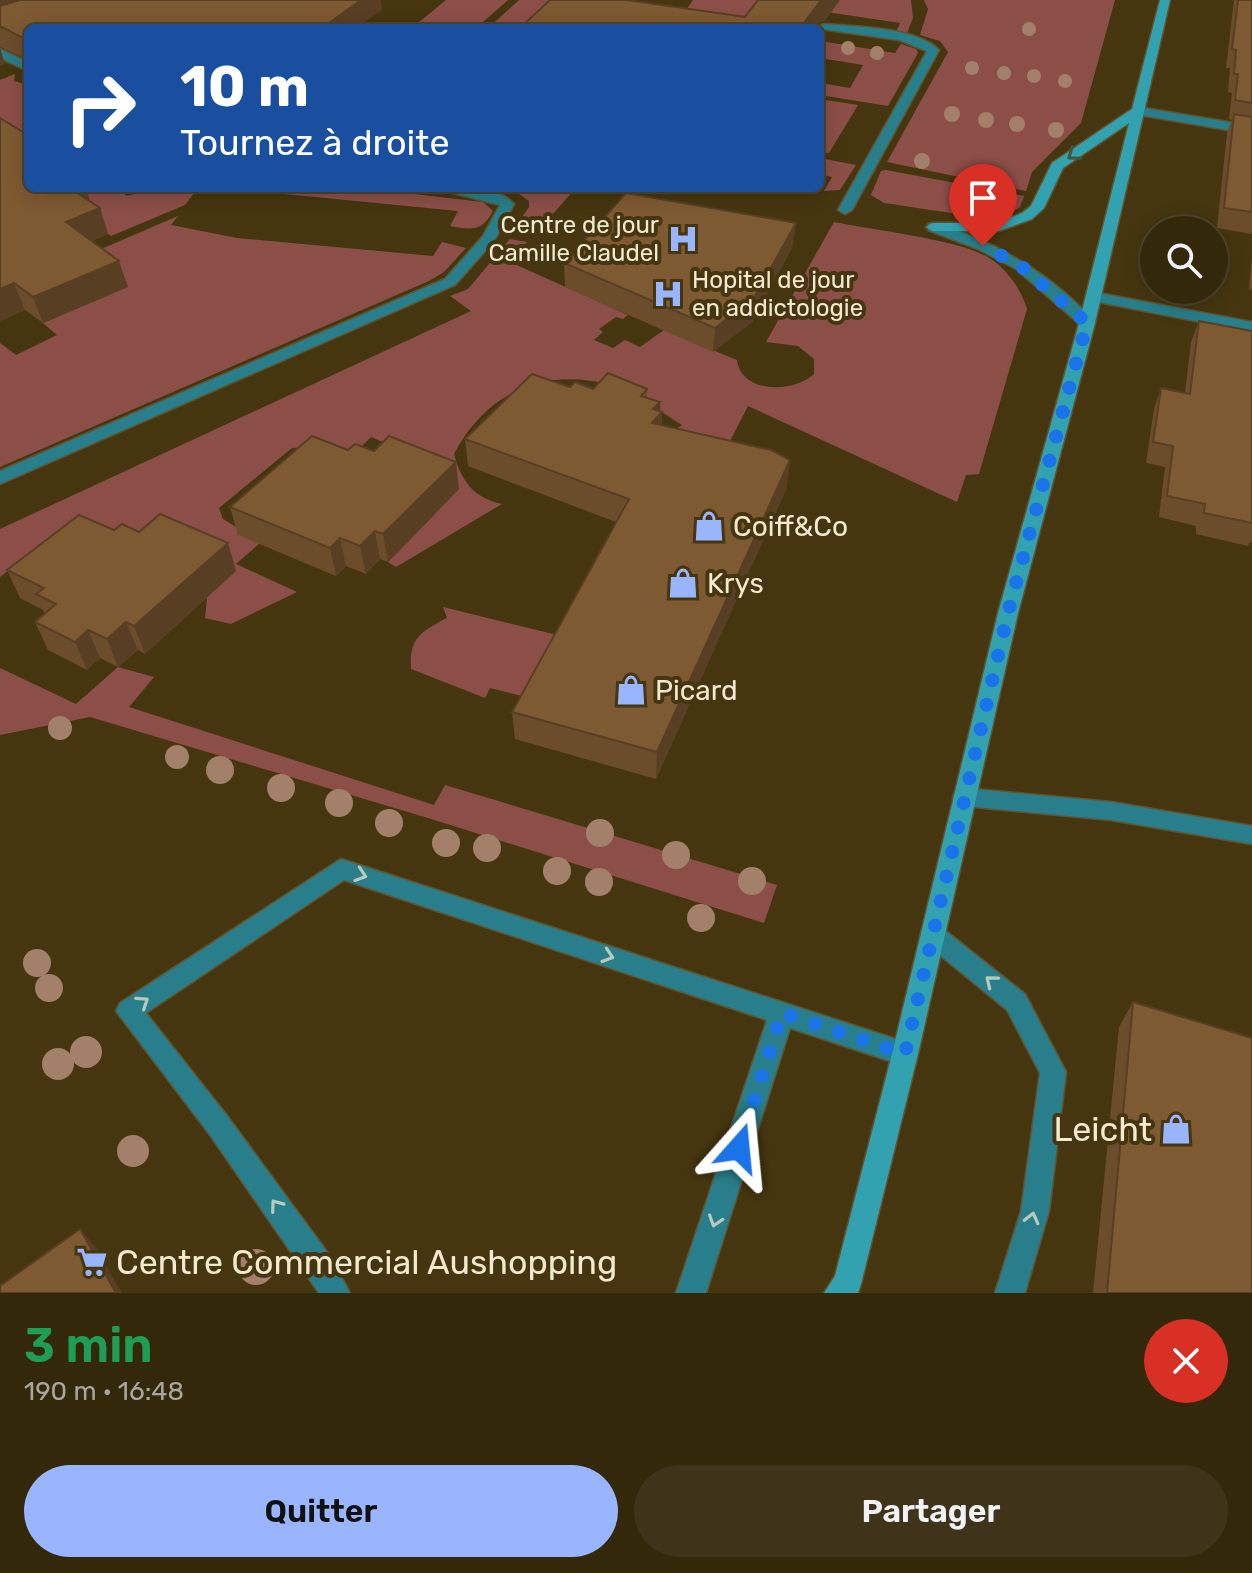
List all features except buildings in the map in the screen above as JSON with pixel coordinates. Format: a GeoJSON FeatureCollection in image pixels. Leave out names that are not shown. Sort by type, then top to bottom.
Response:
{"type":"FeatureCollection","features":[{"type":"Feature","properties":{"kind":"main road"},"geometry":{"type":"LineString","coordinates":[[845,1290],[905,1054],[1008,613],[1087,323],[1165,0]]}},
{"type":"Feature","properties":{"kind":"main road"},"geometry":{"type":"LineString","coordinates":[[933,227],[982,229],[1014,223],[1037,208],[1057,166],[1138,111]]}},
{"type":"Feature","properties":{"kind":"street"},"geometry":{"type":"LineString","coordinates":[[825,27],[910,40],[929,45],[933,50],[845,210]]}},
{"type":"Feature","properties":{"kind":"street"},"geometry":{"type":"LineString","coordinates":[[0,53],[24,65]]}},
{"type":"Feature","properties":{"kind":"street"},"geometry":{"type":"LineString","coordinates":[[1138,111],[1252,130]]}},
{"type":"Feature","properties":{"kind":"street"},"geometry":{"type":"LineString","coordinates":[[0,478],[450,282],[489,238],[507,204],[501,198],[464,192]]}},
{"type":"Feature","properties":{"kind":"street"},"geometry":{"type":"LineString","coordinates":[[933,227],[983,246],[1021,266],[1087,323]]}},
{"type":"Feature","properties":{"kind":"street"},"geometry":{"type":"LineString","coordinates":[[1093,297],[1252,327]]}},
{"type":"Feature","properties":{"kind":"street"},"geometry":{"type":"LineString","coordinates":[[964,797],[1111,811],[1252,835]]}},
{"type":"Feature","properties":{"kind":"street"},"geometry":{"type":"LineString","coordinates":[[335,1293],[320,1266],[227,1138],[129,1011],[341,869],[905,1054]]}},
{"type":"Feature","properties":{"kind":"street"},"geometry":{"type":"LineString","coordinates":[[933,935],[1016,1002],[1053,1072],[1035,1211],[1010,1293]]}},
{"type":"Feature","properties":{"kind":"street"},"geometry":{"type":"LineString","coordinates":[[691,1293],[782,1013]]}},
{"type":"Feature","properties":{"kind":"shaded area"},"geometry":{"type":"Polygon","coordinates":[[[446,0],[508,0],[481,24],[417,24],[446,0]]]}},
{"type":"Feature","properties":{"kind":"shaded area"},"geometry":{"type":"Polygon","coordinates":[[[519,0],[577,0],[683,14],[693,0],[911,0],[913,18],[907,33],[896,32],[900,23],[820,11],[676,24],[492,24],[519,0]]]}},
{"type":"Feature","properties":{"kind":"shaded area"},"geometry":{"type":"Polygon","coordinates":[[[924,0],[1115,0],[1081,123],[1032,172],[1026,191],[887,162],[948,52],[940,41],[920,35],[928,9],[924,0]]]}},
{"type":"Feature","properties":{"kind":"shaded area"},"geometry":{"type":"Polygon","coordinates":[[[824,42],[895,53],[901,44],[916,49],[918,53],[888,106],[824,96],[824,84],[850,88],[863,65],[824,59],[824,42]]]}},
{"type":"Feature","properties":{"kind":"shaded area"},"geometry":{"type":"Polygon","coordinates":[[[15,74],[14,81],[24,84],[24,154],[0,145],[0,80],[15,74]]]}},
{"type":"Feature","properties":{"kind":"shaded area"},"geometry":{"type":"Polygon","coordinates":[[[824,100],[858,105],[829,153],[824,152],[824,100]]]}},
{"type":"Feature","properties":{"kind":"shaded area"},"geometry":{"type":"Polygon","coordinates":[[[824,159],[856,165],[840,190],[824,191],[832,177],[824,175],[824,159]]]}},
{"type":"Feature","properties":{"kind":"shaded area"},"geometry":{"type":"Polygon","coordinates":[[[881,171],[1024,196],[1020,207],[993,215],[884,203],[871,195],[881,171]]]}},
{"type":"Feature","properties":{"kind":"shaded area"},"geometry":{"type":"Polygon","coordinates":[[[51,192],[124,192],[126,196],[144,192],[195,192],[185,205],[111,236],[51,192]]]}},
{"type":"Feature","properties":{"kind":"shaded area"},"geometry":{"type":"Polygon","coordinates":[[[264,192],[397,192],[483,202],[493,211],[485,223],[475,228],[450,226],[458,211],[264,192]]]}},
{"type":"Feature","properties":{"kind":"shaded area"},"geometry":{"type":"Polygon","coordinates":[[[516,192],[572,192],[544,224],[520,220],[529,207],[529,201],[516,192]]]}},
{"type":"Feature","properties":{"kind":"shaded area"},"geometry":{"type":"Polygon","coordinates":[[[178,216],[171,225],[237,238],[433,256],[442,242],[466,248],[444,272],[429,281],[0,467],[0,343],[16,355],[57,335],[43,323],[127,287],[85,256],[178,216]]]}},
{"type":"Feature","properties":{"kind":"shaded area"},"geometry":{"type":"Polygon","coordinates":[[[834,222],[935,240],[972,250],[1000,266],[1017,286],[1024,301],[1027,309],[979,474],[966,475],[957,502],[748,406],[726,449],[661,439],[682,425],[617,387],[583,380],[560,380],[517,390],[499,401],[467,433],[454,454],[470,487],[476,493],[502,504],[396,567],[388,562],[435,514],[424,460],[371,437],[355,453],[325,446],[292,448],[219,508],[223,519],[261,542],[236,564],[297,592],[231,624],[205,618],[207,598],[127,541],[61,530],[0,577],[0,529],[471,311],[450,296],[468,289],[510,239],[527,242],[510,262],[628,315],[623,319],[616,317],[599,329],[603,332],[594,340],[613,348],[625,340],[640,347],[664,330],[737,360],[748,379],[758,384],[770,387],[794,385],[814,374],[814,359],[798,346],[766,342],[834,222]]]}},
{"type":"Feature","properties":{"kind":"shaded area"},"geometry":{"type":"Polygon","coordinates":[[[443,607],[557,635],[522,696],[490,688],[485,698],[411,669],[415,642],[424,632],[447,618],[443,607]]]}},
{"type":"Feature","properties":{"kind":"shaded area"},"geometry":{"type":"Polygon","coordinates":[[[118,667],[154,677],[129,707],[434,805],[445,785],[777,885],[764,923],[90,717],[0,735],[0,668],[76,704],[118,667]]]}},
{"type":"Feature","properties":{"kind":"place","name":"Centre de jour Camille Claudel"},"geometry":{"type":"Point","coordinates":[683,239]}},
{"type":"Feature","properties":{"kind":"place","name":"Hopital de jour en addictologie"},"geometry":{"type":"Point","coordinates":[668,294]}},
{"type":"Feature","properties":{"kind":"place","name":"Coiff&Co"},"geometry":{"type":"Point","coordinates":[709,526]}},
{"type":"Feature","properties":{"kind":"place","name":"Krys"},"geometry":{"type":"Point","coordinates":[683,583]}},
{"type":"Feature","properties":{"kind":"place","name":"Picard"},"geometry":{"type":"Point","coordinates":[631,690]}},
{"type":"Feature","properties":{"kind":"place","name":"Leicht"},"geometry":{"type":"Point","coordinates":[1176,1129]}},
{"type":"Feature","properties":{"kind":"place","name":"Centre Commercial Aushopping"},"geometry":{"type":"Point","coordinates":[92,1262]}},
{"type":"Feature","properties":{"kind":"route"},"geometry":{"type":"LineString","coordinates":[[739,1148],[782,1013],[905,1054],[1008,613],[1087,323],[1021,266],[983,246]]}}]}
